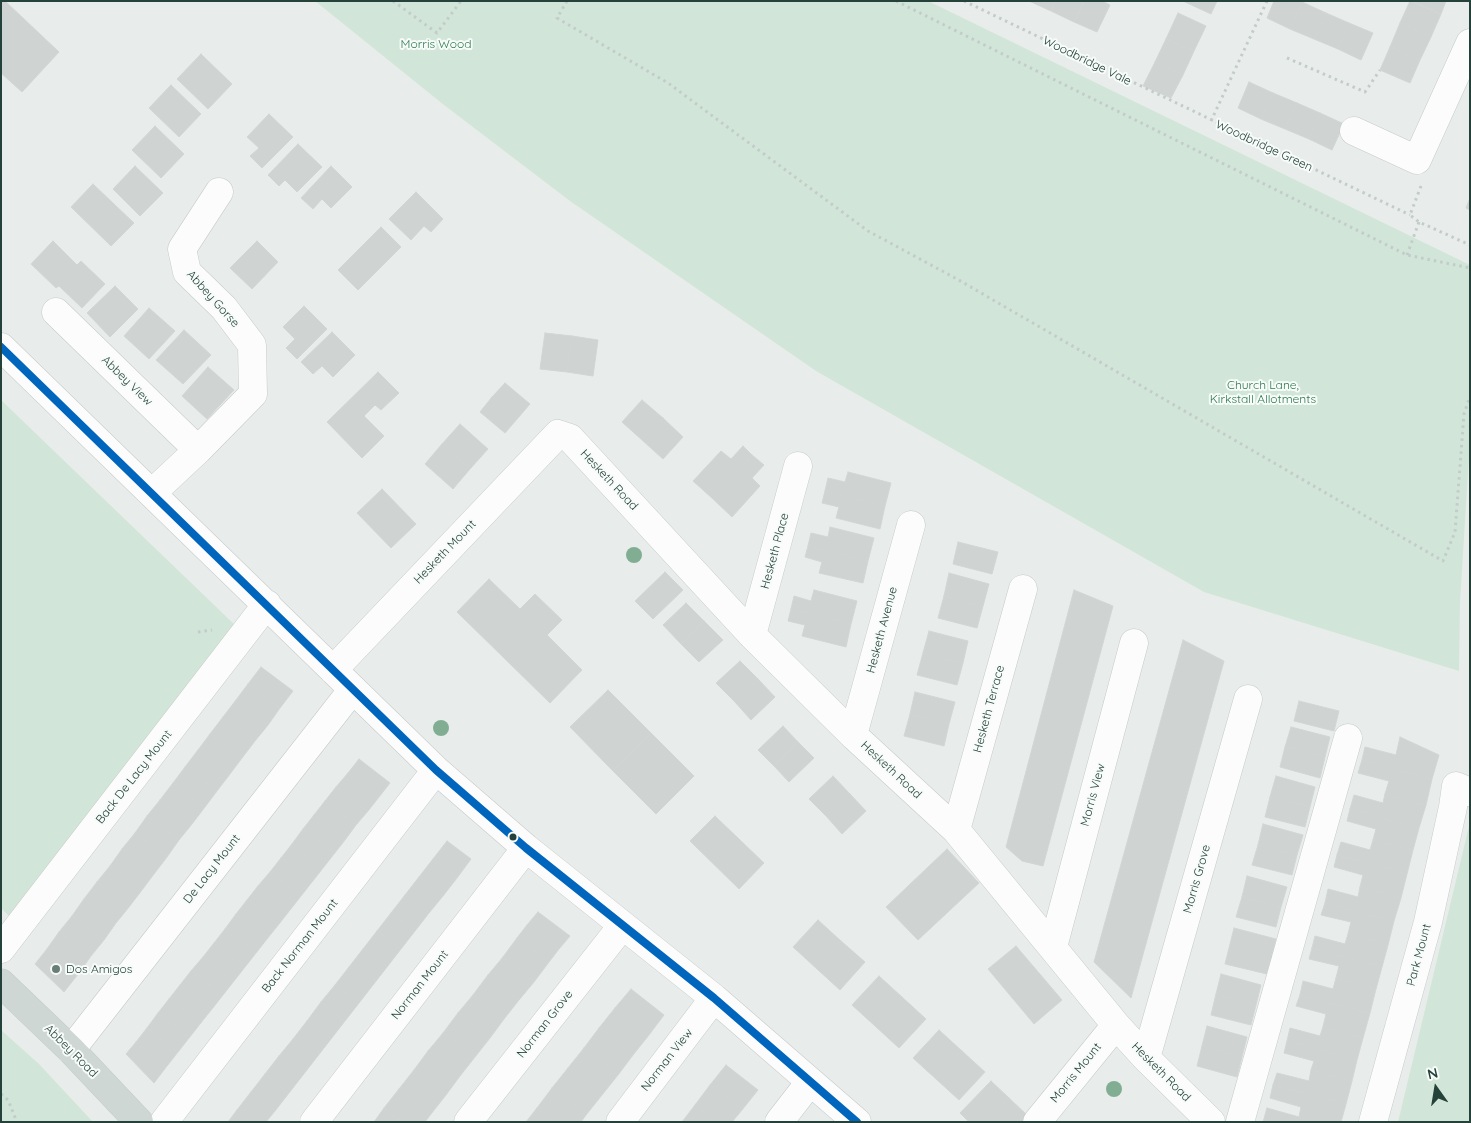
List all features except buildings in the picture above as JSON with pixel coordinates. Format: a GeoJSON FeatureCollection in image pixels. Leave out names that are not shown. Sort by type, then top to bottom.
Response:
{"type":"FeatureCollection","features":[{"type":"Feature","properties":{"kind":"main road","name":"Abbey Road"},"geometry":{"type":"LineString","coordinates":[[1,983],[71,1050],[139,1122]]}},
{"type":"Feature","properties":{"kind":"street"},"geometry":{"type":"LineString","coordinates":[[1354,131],[1417,160],[1470,44]]}},
{"type":"Feature","properties":{"kind":"street","name":"Abbey Gorse"},"geometry":{"type":"LineString","coordinates":[[152,493],[253,394],[252,345],[224,308],[187,272],[182,249],[219,192]]}},
{"type":"Feature","properties":{"kind":"street","name":"Abbey View"},"geometry":{"type":"LineString","coordinates":[[56,312],[198,450]]}},
{"type":"Feature","properties":{"kind":"street"},"geometry":{"type":"LineString","coordinates":[[1,347],[436,770],[526,848],[714,998],[856,1122]]}},
{"type":"Feature","properties":{"kind":"street","name":"Hesketh Mount"},"geometry":{"type":"LineString","coordinates":[[333,670],[558,434]]}},
{"type":"Feature","properties":{"kind":"street","name":"Hesketh Road"},"geometry":{"type":"LineString","coordinates":[[558,434],[570,438],[752,635],[853,735],[956,830],[1116,1025],[1146,1058],[1211,1122]]}},
{"type":"Feature","properties":{"kind":"street","name":"Hesketh Place"},"geometry":{"type":"LineString","coordinates":[[752,635],[798,466]]}},
{"type":"Feature","properties":{"kind":"street","name":"Hesketh Avenue"},"geometry":{"type":"LineString","coordinates":[[853,735],[911,525]]}},
{"type":"Feature","properties":{"kind":"street","name":"Hesketh Terrace"},"geometry":{"type":"LineString","coordinates":[[956,830],[1023,589]]}},
{"type":"Feature","properties":{"kind":"street","name":"Back De Lacy Mount"},"geometry":{"type":"LineString","coordinates":[[1,950],[266,604]]}},
{"type":"Feature","properties":{"kind":"street","name":"Morris View"},"geometry":{"type":"LineString","coordinates":[[1053,947],[1134,643]]}},
{"type":"Feature","properties":{"kind":"street","name":"De Lacy Mount"},"geometry":{"type":"LineString","coordinates":[[71,1050],[353,689]]}},
{"type":"Feature","properties":{"kind":"street","name":"Morris Grove"},"geometry":{"type":"LineString","coordinates":[[1146,1058],[1248,699]]}},
{"type":"Feature","properties":{"kind":"street"},"geometry":{"type":"LineString","coordinates":[[1240,1122],[1348,738]]}},
{"type":"Feature","properties":{"kind":"street","name":"Back Norman Mount"},"geometry":{"type":"LineString","coordinates":[[164,1122],[436,770]]}},
{"type":"Feature","properties":{"kind":"street","name":"Park Mount"},"geometry":{"type":"LineString","coordinates":[[1373,1122],[1428,922],[1454,807],[1463,789]]}},
{"type":"Feature","properties":{"kind":"street","name":"Norman Mount"},"geometry":{"type":"LineString","coordinates":[[314,1122],[526,848]]}},
{"type":"Feature","properties":{"kind":"street","name":"Norman Grove"},"geometry":{"type":"LineString","coordinates":[[468,1122],[622,926]]}},
{"type":"Feature","properties":{"kind":"street","name":"Norman View"},"geometry":{"type":"LineString","coordinates":[[620,1122],[714,998]]}},
{"type":"Feature","properties":{"kind":"street","name":"Morris Mount"},"geometry":{"type":"LineString","coordinates":[[1037,1122],[1116,1025]]}},
{"type":"Feature","properties":{"kind":"street"},"geometry":{"type":"LineString","coordinates":[[779,1122],[810,1082]]}},
{"type":"Feature","properties":{"kind":"path"},"geometry":{"type":"LineString","coordinates":[[393,1],[436,33],[461,1]]}},
{"type":"Feature","properties":{"kind":"path"},"geometry":{"type":"LineString","coordinates":[[567,1],[557,18],[668,82],[868,231],[957,279],[1443,561],[1455,532],[1464,414],[1470,396]]}},
{"type":"Feature","properties":{"kind":"path"},"geometry":{"type":"LineString","coordinates":[[896,1],[1407,255],[1470,268]]}},
{"type":"Feature","properties":{"kind":"path","name":"Woodbridge Vale"},"geometry":{"type":"LineString","coordinates":[[964,1],[1210,121]]}},
{"type":"Feature","properties":{"kind":"path","name":"Woodbridge Green"},"geometry":{"type":"LineString","coordinates":[[1267,1],[1210,121],[1470,245]]}},
{"type":"Feature","properties":{"kind":"path"},"geometry":{"type":"LineString","coordinates":[[1287,58],[1365,92],[1380,70]]}},
{"type":"Feature","properties":{"kind":"path"},"geometry":{"type":"LineString","coordinates":[[1410,215],[1429,165],[1417,160]]}},
{"type":"Feature","properties":{"kind":"path"},"geometry":{"type":"LineString","coordinates":[[1407,255],[1419,222]]}},
{"type":"Feature","properties":{"kind":"path"},"geometry":{"type":"LineString","coordinates":[[1,1094],[8,1100],[17,1122]]}},
{"type":"Feature","properties":{"kind":"green space","name":"Church Lane, Kirkstall Allotments"},"geometry":{"type":"Polygon","coordinates":[[[315,1],[928,1],[1470,265],[1470,441],[1460,602],[1459,671],[1204,592],[816,371],[570,201],[444,105],[315,1]]]}},
{"type":"Feature","properties":{"kind":"green space"},"geometry":{"type":"Polygon","coordinates":[[[1,400],[236,626],[10,917],[1,908],[1,400]]]}},
{"type":"Feature","properties":{"kind":"green space"},"geometry":{"type":"Polygon","coordinates":[[[1470,822],[1470,1122],[1398,1122],[1470,822]]]}},
{"type":"Feature","properties":{"kind":"green space"},"geometry":{"type":"Polygon","coordinates":[[[1,1030],[39,1064],[93,1122],[1,1122],[1,1030]]]}},
{"type":"Feature","properties":{"kind":"transit line"},"geometry":{"type":"LineString","coordinates":[[1,347],[436,770],[526,848],[714,998],[857,1122]]}},
{"type":"Feature","properties":{"kind":"place","name":"Dos Amigos"},"geometry":{"type":"Point","coordinates":[56,969]}},
{"type":"Feature","properties":{"kind":"park label","name":"Morris Wood"},"geometry":{"type":"Point","coordinates":[436,44]}}]}
